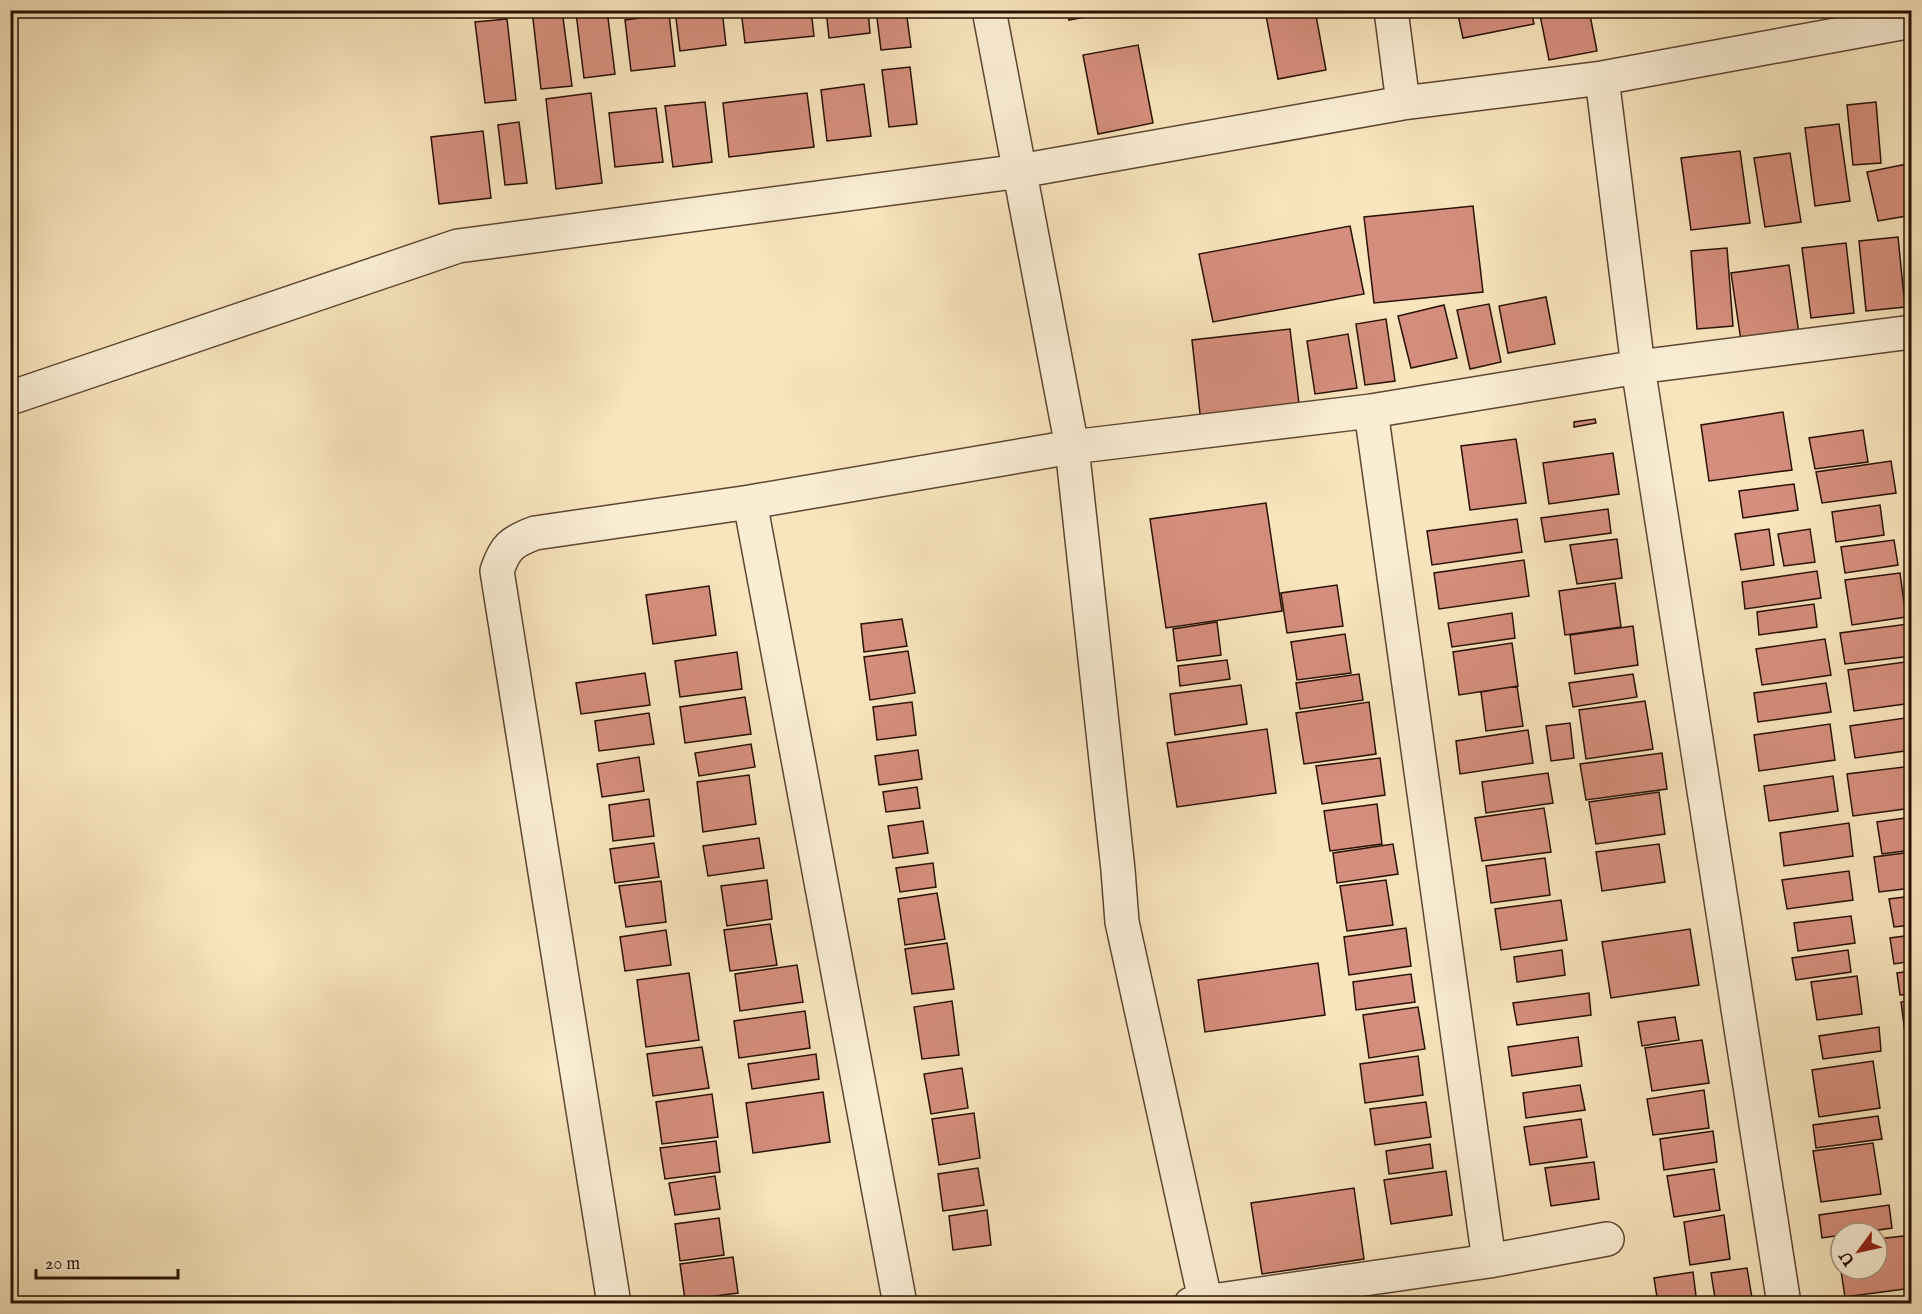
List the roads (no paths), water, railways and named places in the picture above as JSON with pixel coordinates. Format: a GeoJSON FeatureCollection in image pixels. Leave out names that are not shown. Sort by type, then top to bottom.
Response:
{"type":"FeatureCollection","features":[{"type":"Feature","properties":{"kind":"street"},"geometry":{"type":"LineString","coordinates":[[989,10],[1072,447],[1122,922],[1201,1303],[1489,1261],[1607,1239]]}},
{"type":"Feature","properties":{"kind":"street"},"geometry":{"type":"LineString","coordinates":[[1391,10],[1403,103]]}},
{"type":"Feature","properties":{"kind":"street"},"geometry":{"type":"LineString","coordinates":[[10,398],[458,246],[1020,171],[1403,103],[1602,78],[1911,21]]}},
{"type":"Feature","properties":{"kind":"street"},"geometry":{"type":"LineString","coordinates":[[1602,78],[1638,368],[1784,1304]]}},
{"type":"Feature","properties":{"kind":"street"},"geometry":{"type":"LineString","coordinates":[[614,1304],[497,571],[508,546],[519,538],[535,533],[750,502],[1072,447],[1371,411],[1638,368],[1911,332]]}},
{"type":"Feature","properties":{"kind":"street"},"geometry":{"type":"LineString","coordinates":[[1371,411],[1489,1261]]}},
{"type":"Feature","properties":{"kind":"street"},"geometry":{"type":"LineString","coordinates":[[750,502],[900,1304]]}}]}
